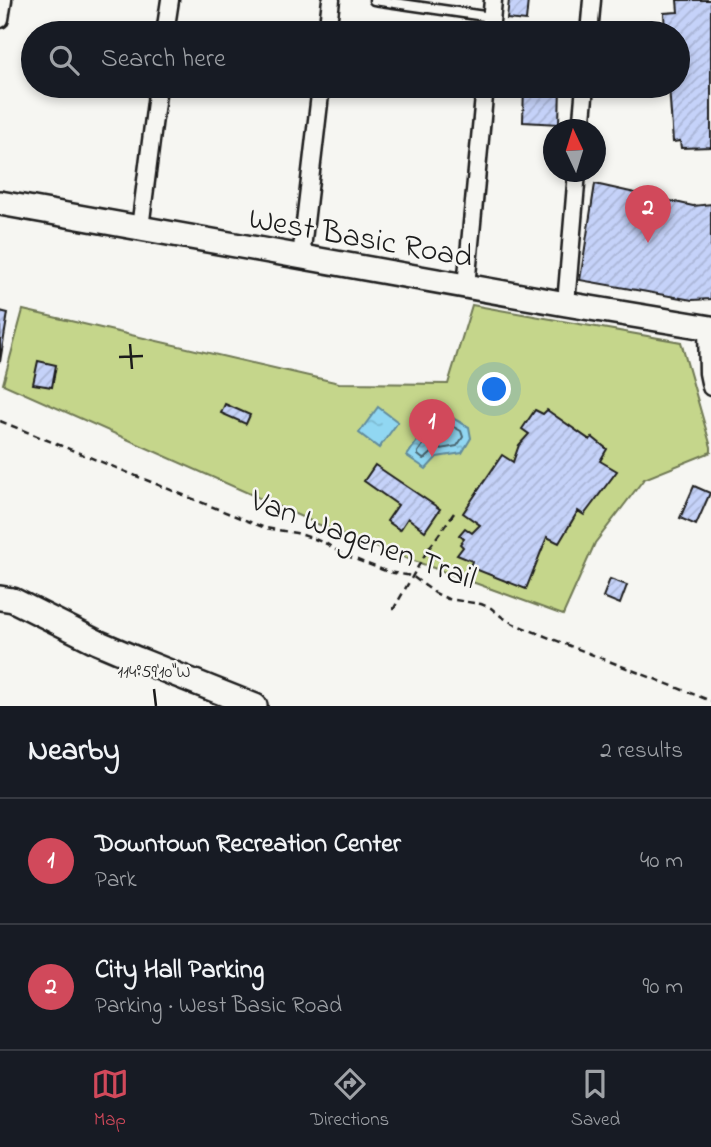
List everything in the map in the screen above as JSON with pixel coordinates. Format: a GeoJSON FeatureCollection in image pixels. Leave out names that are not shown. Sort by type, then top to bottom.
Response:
{"type":"FeatureCollection","features":[{"type":"Feature","properties":{"kind":"street"},"geometry":{"type":"LineString","coordinates":[[0,19],[3,0]]}},
{"type":"Feature","properties":{"kind":"street"},"geometry":{"type":"LineString","coordinates":[[167,21],[170,0]]}},
{"type":"Feature","properties":{"kind":"street"},"geometry":{"type":"LineString","coordinates":[[328,21],[331,0]]}},
{"type":"Feature","properties":{"kind":"street"},"geometry":{"type":"LineString","coordinates":[[490,21],[493,0]]}},
{"type":"Feature","properties":{"kind":"street"},"geometry":{"type":"LineString","coordinates":[[590,21],[592,0]]}},
{"type":"Feature","properties":{"kind":"street"},"geometry":{"type":"LineString","coordinates":[[139,228],[156,98]]}},
{"type":"Feature","properties":{"kind":"street"},"geometry":{"type":"LineString","coordinates":[[301,257],[320,98]]}},
{"type":"Feature","properties":{"kind":"street"},"geometry":{"type":"LineString","coordinates":[[466,286],[484,98]]}},
{"type":"Feature","properties":{"kind":"street"},"geometry":{"type":"LineString","coordinates":[[582,119],[584,98]]}},
{"type":"Feature","properties":{"kind":"street"},"geometry":{"type":"LineString","coordinates":[[566,304],[576,182]]}},
{"type":"Feature","properties":{"kind":"street","name":"West Basic Road"},"geometry":{"type":"LineString","coordinates":[[0,203],[709,328]]}},
{"type":"Feature","properties":{"kind":"street"},"geometry":{"type":"LineString","coordinates":[[709,328],[708,373],[711,387]]}},
{"type":"Feature","properties":{"kind":"street"},"geometry":{"type":"LineString","coordinates":[[4,594],[117,651],[255,706]]}},
{"type":"Feature","properties":{"kind":"lane"},"geometry":{"type":"LineString","coordinates":[[374,0],[471,21]]}},
{"type":"Feature","properties":{"kind":"path","name":"Van Wagenen Trail"},"geometry":{"type":"LineString","coordinates":[[0,421],[265,528],[312,538],[342,554],[388,572],[412,576],[448,599],[481,604],[514,624],[711,701]]}},
{"type":"Feature","properties":{"kind":"path"},"geometry":{"type":"LineString","coordinates":[[393,610],[427,551],[454,513]]}},
{"type":"Feature","properties":{"kind":"green space"},"geometry":{"type":"Polygon","coordinates":[[[472,305],[681,342],[711,452],[644,479],[595,543],[563,615],[340,534],[3,384],[23,310],[339,383],[448,384],[472,305]]]}},
{"type":"Feature","properties":{"kind":"water"},"geometry":{"type":"Polygon","coordinates":[[[378,407],[398,422],[379,448],[359,433],[378,407]]]}},
{"type":"Feature","properties":{"kind":"water"},"geometry":{"type":"Polygon","coordinates":[[[443,413],[469,427],[471,438],[462,453],[437,457],[426,469],[407,456],[435,414],[443,413]]]}},
{"type":"Feature","properties":{"kind":"building"},"geometry":{"type":"Polygon","coordinates":[[[509,0],[528,0],[526,21],[507,19],[509,0]]]}},
{"type":"Feature","properties":{"kind":"building"},"geometry":{"type":"Polygon","coordinates":[[[677,0],[711,0],[711,147],[681,148],[680,141],[673,142],[670,98],[690,98],[690,21],[664,21],[664,13],[678,12],[677,0]]]}},
{"type":"Feature","properties":{"kind":"building"},"geometry":{"type":"Polygon","coordinates":[[[524,98],[560,98],[559,119],[543,119],[543,123],[523,122],[524,98]]]}},
{"type":"Feature","properties":{"kind":"building"},"geometry":{"type":"Polygon","coordinates":[[[595,184],[693,206],[711,204],[711,299],[692,300],[580,280],[595,184]]]}},
{"type":"Feature","properties":{"kind":"building"},"geometry":{"type":"Polygon","coordinates":[[[0,311],[8,313],[0,362],[0,311]]]}},
{"type":"Feature","properties":{"kind":"building"},"geometry":{"type":"Polygon","coordinates":[[[38,361],[56,365],[52,387],[33,384],[38,361]]]}},
{"type":"Feature","properties":{"kind":"building"},"geometry":{"type":"Polygon","coordinates":[[[225,404],[250,415],[246,424],[221,413],[225,404]]]}},
{"type":"Feature","properties":{"kind":"building"},"geometry":{"type":"Polygon","coordinates":[[[535,410],[543,414],[547,410],[590,440],[592,437],[607,449],[600,461],[617,471],[584,515],[578,511],[559,543],[547,537],[526,589],[470,567],[472,561],[457,555],[463,547],[460,544],[464,539],[459,535],[465,528],[472,533],[480,525],[463,513],[502,455],[513,462],[519,445],[529,434],[522,429],[535,410]]]}},
{"type":"Feature","properties":{"kind":"building"},"geometry":{"type":"Polygon","coordinates":[[[375,465],[440,509],[425,531],[408,518],[400,530],[387,521],[398,505],[364,481],[375,465]]]}},
{"type":"Feature","properties":{"kind":"building"},"geometry":{"type":"Polygon","coordinates":[[[694,486],[710,493],[696,525],[680,518],[694,486]]]}},
{"type":"Feature","properties":{"kind":"building"},"geometry":{"type":"Polygon","coordinates":[[[610,579],[627,585],[620,604],[603,597],[610,579]]]}},
{"type":"Feature","properties":{"kind":"place","name":"City Hall Parking"},"geometry":{"type":"Point","coordinates":[648,243]}},
{"type":"Feature","properties":{"kind":"place","name":"Downtown Recreation Center"},"geometry":{"type":"Point","coordinates":[432,457]}}]}
